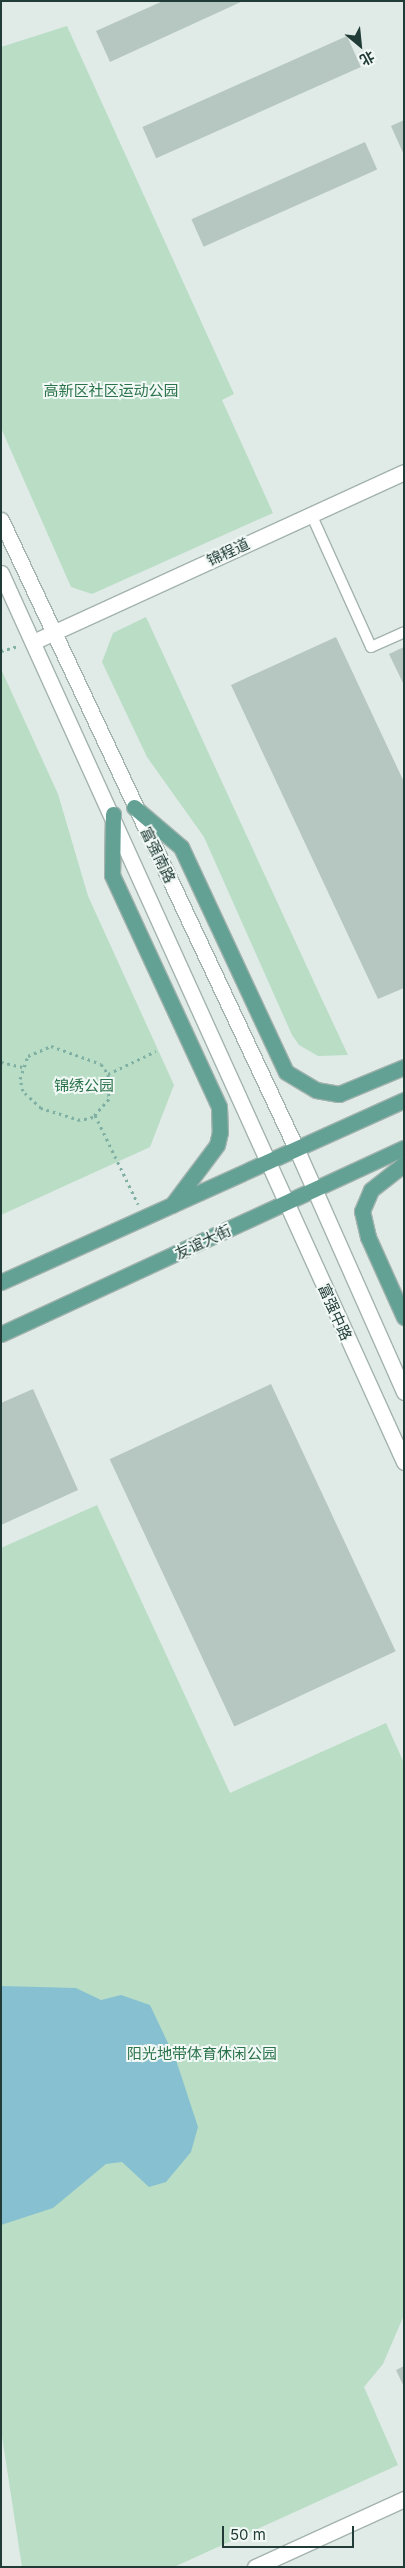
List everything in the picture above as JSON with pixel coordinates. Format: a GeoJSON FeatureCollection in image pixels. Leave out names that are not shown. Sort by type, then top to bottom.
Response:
{"type":"FeatureCollection","features":[{"type":"Feature","properties":{"kind":"main road","name":"锦程道"},"geometry":{"type":"LineString","coordinates":[[33,642],[404,472]]}},
{"type":"Feature","properties":{"kind":"main road","name":"富强南路"},"geometry":{"type":"LineString","coordinates":[[1,520],[315,1191]]}},
{"type":"Feature","properties":{"kind":"main road","name":"富强南路"},"geometry":{"type":"LineString","coordinates":[[1,573],[113,814],[268,1161]]}},
{"type":"Feature","properties":{"kind":"main road"},"geometry":{"type":"LineString","coordinates":[[134,806],[181,847],[286,1072],[316,1090],[339,1094],[404,1067]]}},
{"type":"Feature","properties":{"kind":"main road"},"geometry":{"type":"LineString","coordinates":[[113,814],[112,875],[218,1107],[220,1132],[216,1145],[172,1205]]}},
{"type":"Feature","properties":{"kind":"main road"},"geometry":{"type":"LineString","coordinates":[[1,1282],[404,1100]]}},
{"type":"Feature","properties":{"kind":"main road","name":"友谊大街"},"geometry":{"type":"LineString","coordinates":[[1,1334],[287,1204],[404,1148]]}},
{"type":"Feature","properties":{"kind":"main road","name":"富强中路"},"geometry":{"type":"LineString","coordinates":[[268,1161],[404,1462]]}},
{"type":"Feature","properties":{"kind":"main road"},"geometry":{"type":"LineString","coordinates":[[404,1164],[371,1190],[362,1211],[368,1237],[404,1317]]}},
{"type":"Feature","properties":{"kind":"main road","name":"富强中路"},"geometry":{"type":"LineString","coordinates":[[315,1191],[404,1392]]}},
{"type":"Feature","properties":{"kind":"main road"},"geometry":{"type":"LineString","coordinates":[[256,2567],[404,2499]]}},
{"type":"Feature","properties":{"kind":"lane"},"geometry":{"type":"LineString","coordinates":[[311,514],[372,647],[404,632]]}},
{"type":"Feature","properties":{"kind":"path"},"geometry":{"type":"LineString","coordinates":[[50,1046],[101,1064],[108,1074],[109,1099],[95,1115],[80,1120],[30,1101],[20,1079],[22,1067],[33,1052],[50,1046]]}},
{"type":"Feature","properties":{"kind":"path"},"geometry":{"type":"LineString","coordinates":[[108,1074],[156,1051]]}},
{"type":"Feature","properties":{"kind":"path"},"geometry":{"type":"LineString","coordinates":[[1,1062],[22,1067]]}},
{"type":"Feature","properties":{"kind":"path"},"geometry":{"type":"LineString","coordinates":[[95,1115],[144,1217]]}},
{"type":"Feature","properties":{"kind":"green space","name":"高新区社区运动公园"},"geometry":{"type":"Polygon","coordinates":[[[67,26],[234,394],[222,400],[273,513],[92,594],[71,587],[1,428],[1,47],[67,26]]]}},
{"type":"Feature","properties":{"kind":"green space"},"geometry":{"type":"Polygon","coordinates":[[[146,617],[348,1055],[318,1056],[299,1045],[292,1035],[204,837],[147,757],[102,662],[113,633],[146,617]]]}},
{"type":"Feature","properties":{"kind":"green space","name":"锦绣公园"},"geometry":{"type":"Polygon","coordinates":[[[1,669],[58,794],[88,896],[174,1085],[150,1147],[1,1215],[1,669]]]}},
{"type":"Feature","properties":{"kind":"green space","name":"阳光地带体育休闲公园"},"geometry":{"type":"Polygon","coordinates":[[[97,1505],[230,1793],[386,1723],[404,1763],[404,2315],[383,2364],[364,2387],[398,2465],[174,2567],[22,2567],[1,2430],[1,1548],[97,1505]]]}},
{"type":"Feature","properties":{"kind":"water"},"geometry":{"type":"Polygon","coordinates":[[[1,1986],[76,1988],[101,2000],[121,1995],[150,2005],[176,2060],[198,2127],[191,2152],[166,2182],[149,2187],[122,2162],[106,2164],[53,2208],[1,2225],[1,1986]]]}},
{"type":"Feature","properties":{"kind":"building"},"geometry":{"type":"Polygon","coordinates":[[[163,1],[243,1],[110,62],[96,31],[163,1]]]}},
{"type":"Feature","properties":{"kind":"building"},"geometry":{"type":"Polygon","coordinates":[[[347,36],[361,67],[156,158],[142,127],[347,36]]]}},
{"type":"Feature","properties":{"kind":"building"},"geometry":{"type":"Polygon","coordinates":[[[404,120],[404,155],[391,126],[404,120]]]}},
{"type":"Feature","properties":{"kind":"building"},"geometry":{"type":"Polygon","coordinates":[[[365,142],[377,169],[204,247],[191,219],[365,142]]]}},
{"type":"Feature","properties":{"kind":"building"},"geometry":{"type":"Polygon","coordinates":[[[336,637],[404,782],[404,988],[378,999],[231,685],[336,637]]]}},
{"type":"Feature","properties":{"kind":"building"},"geometry":{"type":"Polygon","coordinates":[[[404,647],[404,685],[389,654],[404,647]]]}},
{"type":"Feature","properties":{"kind":"building"},"geometry":{"type":"Polygon","coordinates":[[[271,1384],[396,1651],[234,1727],[110,1459],[271,1384]]]}},
{"type":"Feature","properties":{"kind":"building"},"geometry":{"type":"Polygon","coordinates":[[[33,1389],[78,1490],[1,1525],[1,1403],[33,1389]]]}},
{"type":"Feature","properties":{"kind":"building"},"geometry":{"type":"Polygon","coordinates":[[[404,2366],[404,2387],[396,2370],[404,2366]]]}}]}
